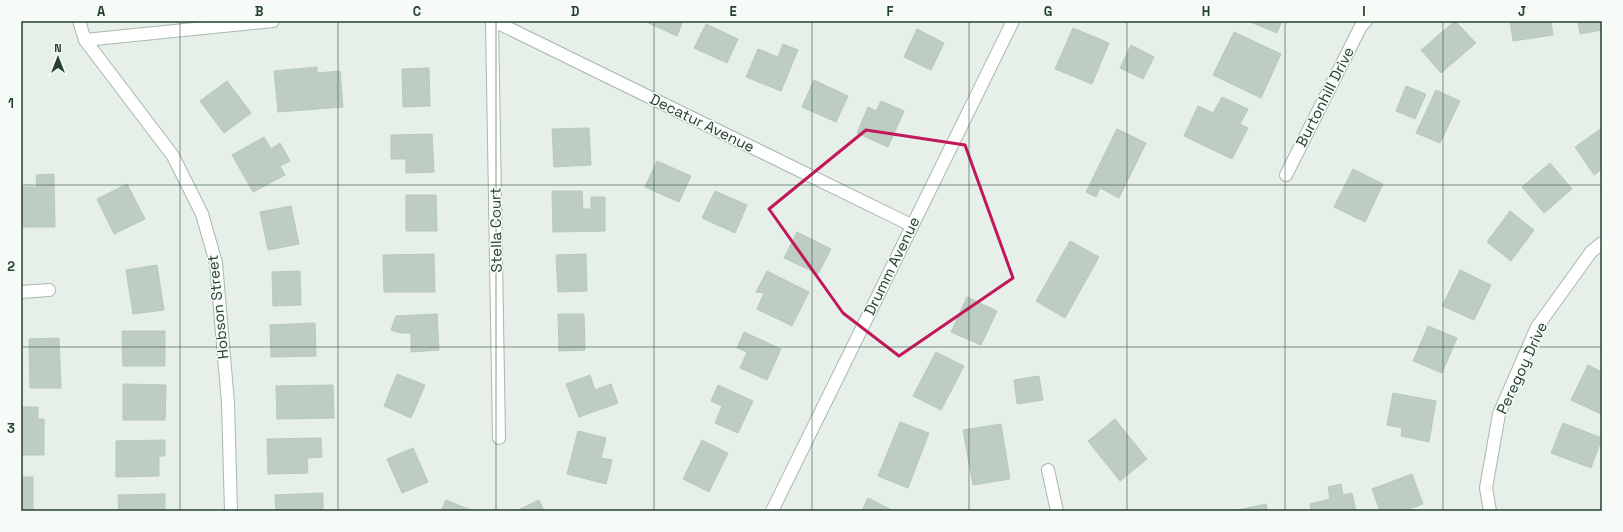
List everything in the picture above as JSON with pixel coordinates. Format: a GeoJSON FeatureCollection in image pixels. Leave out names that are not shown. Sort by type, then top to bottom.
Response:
{"type":"FeatureCollection","features":[{"type":"Feature","properties":{"kind":"street","name":"Hobson Street"},"geometry":{"type":"LineString","coordinates":[[79,21],[85,40],[173,156],[202,214],[216,262],[228,403],[230,511]]}},
{"type":"Feature","properties":{"kind":"street"},"geometry":{"type":"LineString","coordinates":[[85,40],[273,21]]}},
{"type":"Feature","properties":{"kind":"street","name":"Decatur Avenue"},"geometry":{"type":"LineString","coordinates":[[493,21],[911,225]]}},
{"type":"Feature","properties":{"kind":"street","name":"Stella Court"},"geometry":{"type":"LineString","coordinates":[[493,21],[499,438]]}},
{"type":"Feature","properties":{"kind":"street","name":"Drumm Avenue"},"geometry":{"type":"LineString","coordinates":[[772,511],[911,225],[1013,21]]}},
{"type":"Feature","properties":{"kind":"street","name":"Burtonhill Drive"},"geometry":{"type":"LineString","coordinates":[[1286,174],[1361,26],[1366,21]]}},
{"type":"Feature","properties":{"kind":"street","name":"Peregoy Drive"},"geometry":{"type":"LineString","coordinates":[[1490,511],[1486,488],[1499,414],[1537,327],[1591,252],[1602,243]]}},
{"type":"Feature","properties":{"kind":"street"},"geometry":{"type":"LineString","coordinates":[[21,292],[49,290]]}},
{"type":"Feature","properties":{"kind":"street"},"geometry":{"type":"LineString","coordinates":[[1048,470],[1057,511]]}},
{"type":"Feature","properties":{"kind":"highlighted area"},"geometry":{"type":"Polygon","coordinates":[[[866,130],[965,145],[1013,278],[899,356],[843,313],[769,209],[866,130]]]}},
{"type":"Feature","properties":{"kind":"building"},"geometry":{"type":"Polygon","coordinates":[[[644,21],[683,21],[677,36],[644,21]]]}},
{"type":"Feature","properties":{"kind":"building"},"geometry":{"type":"Polygon","coordinates":[[[1248,21],[1282,21],[1277,33],[1248,21]]]}},
{"type":"Feature","properties":{"kind":"building"},"geometry":{"type":"Polygon","coordinates":[[[1455,21],[1476,43],[1441,73],[1421,50],[1455,21]]]}},
{"type":"Feature","properties":{"kind":"building"},"geometry":{"type":"Polygon","coordinates":[[[1510,21],[1551,21],[1553,35],[1513,41],[1510,21]]]}},
{"type":"Feature","properties":{"kind":"building"},"geometry":{"type":"Polygon","coordinates":[[[1578,21],[1602,21],[1602,30],[1580,34],[1578,21]]]}},
{"type":"Feature","properties":{"kind":"building"},"geometry":{"type":"Polygon","coordinates":[[[706,24],[738,39],[727,63],[694,48],[706,24]]]}},
{"type":"Feature","properties":{"kind":"building"},"geometry":{"type":"Polygon","coordinates":[[[1073,28],[1109,43],[1092,84],[1055,69],[1073,28]]]}},
{"type":"Feature","properties":{"kind":"building"},"geometry":{"type":"Polygon","coordinates":[[[917,29],[944,43],[931,70],[904,57],[917,29]]]}},
{"type":"Feature","properties":{"kind":"building"},"geometry":{"type":"Polygon","coordinates":[[[1234,32],[1281,54],[1261,98],[1213,75],[1234,32]]]}},
{"type":"Feature","properties":{"kind":"building"},"geometry":{"type":"Polygon","coordinates":[[[783,44],[798,50],[781,91],[746,77],[758,49],[778,57],[783,44]]]}},
{"type":"Feature","properties":{"kind":"building"},"geometry":{"type":"Polygon","coordinates":[[[1131,45],[1154,57],[1143,79],[1120,68],[1131,45]]]}},
{"type":"Feature","properties":{"kind":"building"},"geometry":{"type":"Polygon","coordinates":[[[317,67],[317,73],[340,71],[343,107],[278,112],[274,71],[317,67]]]}},
{"type":"Feature","properties":{"kind":"building"},"geometry":{"type":"Polygon","coordinates":[[[429,68],[430,106],[403,107],[402,69],[429,68]]]}},
{"type":"Feature","properties":{"kind":"building"},"geometry":{"type":"Polygon","coordinates":[[[814,80],[848,96],[836,122],[802,107],[814,80]]]}},
{"type":"Feature","properties":{"kind":"building"},"geometry":{"type":"Polygon","coordinates":[[[227,81],[251,113],[224,133],[200,101],[227,81]]]}},
{"type":"Feature","properties":{"kind":"building"},"geometry":{"type":"Polygon","coordinates":[[[1406,86],[1426,94],[1415,119],[1396,111],[1406,86]]]}},
{"type":"Feature","properties":{"kind":"building"},"geometry":{"type":"Polygon","coordinates":[[[1436,90],[1460,101],[1440,143],[1416,133],[1436,90]]]}},
{"type":"Feature","properties":{"kind":"building"},"geometry":{"type":"Polygon","coordinates":[[[1222,97],[1248,109],[1240,124],[1248,128],[1232,159],[1184,136],[1198,106],[1213,113],[1222,97]]]}},
{"type":"Feature","properties":{"kind":"building"},"geometry":{"type":"Polygon","coordinates":[[[881,101],[904,111],[888,147],[857,133],[868,107],[876,111],[881,101]]]}},
{"type":"Feature","properties":{"kind":"building"},"geometry":{"type":"Polygon","coordinates":[[[589,128],[591,165],[554,167],[552,129],[589,128]]]}},
{"type":"Feature","properties":{"kind":"building"},"geometry":{"type":"Polygon","coordinates":[[[1602,128],[1602,169],[1594,175],[1575,147],[1602,128]]]}},
{"type":"Feature","properties":{"kind":"building"},"geometry":{"type":"Polygon","coordinates":[[[1117,129],[1146,143],[1119,198],[1100,188],[1096,197],[1086,192],[1117,129]]]}},
{"type":"Feature","properties":{"kind":"building"},"geometry":{"type":"Polygon","coordinates":[[[432,134],[434,172],[406,173],[406,159],[391,159],[391,135],[432,134]]]}},
{"type":"Feature","properties":{"kind":"building"},"geometry":{"type":"Polygon","coordinates":[[[264,137],[271,149],[280,143],[290,161],[280,166],[285,175],[253,192],[232,155],[264,137]]]}},
{"type":"Feature","properties":{"kind":"building"},"geometry":{"type":"Polygon","coordinates":[[[657,161],[691,176],[679,202],[645,187],[657,161]]]}},
{"type":"Feature","properties":{"kind":"building"},"geometry":{"type":"Polygon","coordinates":[[[1550,163],[1572,189],[1544,213],[1522,187],[1550,163]]]}},
{"type":"Feature","properties":{"kind":"building"},"geometry":{"type":"Polygon","coordinates":[[[1353,169],[1383,184],[1365,222],[1334,207],[1353,169]]]}},
{"type":"Feature","properties":{"kind":"building"},"geometry":{"type":"Polygon","coordinates":[[[54,174],[55,227],[30,227],[29,187],[37,187],[36,175],[54,174]]]}},
{"type":"Feature","properties":{"kind":"building"},"geometry":{"type":"Polygon","coordinates":[[[127,184],[145,219],[114,234],[97,199],[127,184]]]}},
{"type":"Feature","properties":{"kind":"building"},"geometry":{"type":"Polygon","coordinates":[[[21,187],[29,187],[30,227],[21,227],[21,187]]]}},
{"type":"Feature","properties":{"kind":"building"},"geometry":{"type":"Polygon","coordinates":[[[552,191],[582,191],[583,209],[591,209],[591,197],[605,197],[605,231],[553,232],[552,191]]]}},
{"type":"Feature","properties":{"kind":"building"},"geometry":{"type":"Polygon","coordinates":[[[715,191],[747,205],[735,233],[702,218],[715,191]]]}},
{"type":"Feature","properties":{"kind":"building"},"geometry":{"type":"Polygon","coordinates":[[[406,195],[436,195],[437,231],[406,231],[406,195]]]}},
{"type":"Feature","properties":{"kind":"building"},"geometry":{"type":"Polygon","coordinates":[[[291,206],[299,244],[268,250],[260,212],[291,206]]]}},
{"type":"Feature","properties":{"kind":"building"},"geometry":{"type":"Polygon","coordinates":[[[1510,211],[1534,230],[1511,261],[1487,242],[1510,211]]]}},
{"type":"Feature","properties":{"kind":"building"},"geometry":{"type":"Polygon","coordinates":[[[797,232],[831,249],[818,274],[784,258],[797,232]]]}},
{"type":"Feature","properties":{"kind":"building"},"geometry":{"type":"Polygon","coordinates":[[[1070,241],[1099,257],[1065,318],[1036,301],[1070,241]]]}},
{"type":"Feature","properties":{"kind":"building"},"geometry":{"type":"Polygon","coordinates":[[[434,254],[435,292],[384,292],[383,255],[434,254]]]}},
{"type":"Feature","properties":{"kind":"building"},"geometry":{"type":"Polygon","coordinates":[[[586,254],[587,291],[558,292],[556,255],[586,254]]]}},
{"type":"Feature","properties":{"kind":"building"},"geometry":{"type":"Polygon","coordinates":[[[157,265],[164,310],[133,314],[126,270],[157,265]]]}},
{"type":"Feature","properties":{"kind":"building"},"geometry":{"type":"Polygon","coordinates":[[[1460,270],[1491,285],[1474,320],[1442,306],[1460,270]]]}},
{"type":"Feature","properties":{"kind":"building"},"geometry":{"type":"Polygon","coordinates":[[[300,271],[301,305],[273,306],[272,272],[300,271]]]}},
{"type":"Feature","properties":{"kind":"building"},"geometry":{"type":"Polygon","coordinates":[[[767,271],[809,292],[792,326],[757,309],[764,293],[756,292],[767,271]]]}},
{"type":"Feature","properties":{"kind":"building"},"geometry":{"type":"Polygon","coordinates":[[[967,297],[997,311],[981,345],[951,332],[967,297]]]}},
{"type":"Feature","properties":{"kind":"building"},"geometry":{"type":"Polygon","coordinates":[[[437,314],[439,350],[411,352],[411,333],[400,333],[391,330],[396,316],[437,314]]]}},
{"type":"Feature","properties":{"kind":"building"},"geometry":{"type":"Polygon","coordinates":[[[558,314],[584,314],[585,350],[559,351],[558,314]]]}},
{"type":"Feature","properties":{"kind":"building"},"geometry":{"type":"Polygon","coordinates":[[[315,323],[316,356],[271,357],[270,325],[315,323]]]}},
{"type":"Feature","properties":{"kind":"building"},"geometry":{"type":"Polygon","coordinates":[[[1428,326],[1457,338],[1442,373],[1413,361],[1428,326]]]}},
{"type":"Feature","properties":{"kind":"building"},"geometry":{"type":"Polygon","coordinates":[[[122,331],[165,331],[165,366],[123,366],[122,331]]]}},
{"type":"Feature","properties":{"kind":"building"},"geometry":{"type":"Polygon","coordinates":[[[744,332],[781,349],[767,380],[740,368],[747,352],[737,348],[744,332]]]}},
{"type":"Feature","properties":{"kind":"building"},"geometry":{"type":"Polygon","coordinates":[[[59,338],[61,388],[30,388],[29,339],[59,338]]]}},
{"type":"Feature","properties":{"kind":"building"},"geometry":{"type":"Polygon","coordinates":[[[936,352],[964,366],[941,410],[913,396],[936,352]]]}},
{"type":"Feature","properties":{"kind":"building"},"geometry":{"type":"Polygon","coordinates":[[[1588,365],[1602,372],[1601,414],[1571,400],[1588,365]]]}},
{"type":"Feature","properties":{"kind":"building"},"geometry":{"type":"Polygon","coordinates":[[[397,374],[425,385],[411,418],[384,406],[397,374]]]}},
{"type":"Feature","properties":{"kind":"building"},"geometry":{"type":"Polygon","coordinates":[[[590,375],[595,390],[611,384],[618,403],[579,417],[566,384],[590,375]]]}},
{"type":"Feature","properties":{"kind":"building"},"geometry":{"type":"Polygon","coordinates":[[[1039,376],[1043,400],[1017,404],[1014,380],[1039,376]]]}},
{"type":"Feature","properties":{"kind":"building"},"geometry":{"type":"Polygon","coordinates":[[[123,384],[166,385],[165,420],[123,420],[123,384]]]}},
{"type":"Feature","properties":{"kind":"building"},"geometry":{"type":"Polygon","coordinates":[[[333,385],[334,418],[277,419],[276,386],[333,385]]]}},
{"type":"Feature","properties":{"kind":"building"},"geometry":{"type":"Polygon","coordinates":[[[718,385],[753,401],[738,433],[715,423],[722,406],[711,401],[718,385]]]}},
{"type":"Feature","properties":{"kind":"building"},"geometry":{"type":"Polygon","coordinates":[[[1393,393],[1436,401],[1429,442],[1401,436],[1402,428],[1387,425],[1393,393]]]}},
{"type":"Feature","properties":{"kind":"building"},"geometry":{"type":"Polygon","coordinates":[[[21,407],[38,407],[38,419],[44,419],[44,455],[21,455],[21,407]]]}},
{"type":"Feature","properties":{"kind":"building"},"geometry":{"type":"Polygon","coordinates":[[[1115,419],[1147,459],[1120,481],[1088,441],[1115,419]]]}},
{"type":"Feature","properties":{"kind":"building"},"geometry":{"type":"Polygon","coordinates":[[[900,422],[929,433],[908,488],[878,476],[900,422]]]}},
{"type":"Feature","properties":{"kind":"building"},"geometry":{"type":"Polygon","coordinates":[[[1563,423],[1602,438],[1591,468],[1551,453],[1563,423]]]}},
{"type":"Feature","properties":{"kind":"building"},"geometry":{"type":"Polygon","coordinates":[[[1001,424],[1010,479],[973,485],[963,430],[1001,424]]]}},
{"type":"Feature","properties":{"kind":"building"},"geometry":{"type":"Polygon","coordinates":[[[578,431],[606,438],[601,458],[612,460],[606,484],[567,474],[578,431]]]}},
{"type":"Feature","properties":{"kind":"building"},"geometry":{"type":"Polygon","coordinates":[[[321,438],[322,457],[307,458],[308,473],[268,474],[267,439],[321,438]]]}},
{"type":"Feature","properties":{"kind":"building"},"geometry":{"type":"Polygon","coordinates":[[[165,440],[165,456],[159,456],[159,476],[116,477],[116,441],[165,440]]]}},
{"type":"Feature","properties":{"kind":"building"},"geometry":{"type":"Polygon","coordinates":[[[702,440],[728,453],[709,492],[683,479],[702,440]]]}},
{"type":"Feature","properties":{"kind":"building"},"geometry":{"type":"Polygon","coordinates":[[[413,448],[428,482],[402,493],[387,459],[413,448]]]}},
{"type":"Feature","properties":{"kind":"building"},"geometry":{"type":"Polygon","coordinates":[[[1412,474],[1423,504],[1404,511],[1380,511],[1372,489],[1412,474]]]}},
{"type":"Feature","properties":{"kind":"building"},"geometry":{"type":"Polygon","coordinates":[[[21,477],[33,477],[33,511],[21,511],[21,477]]]}},
{"type":"Feature","properties":{"kind":"building"},"geometry":{"type":"Polygon","coordinates":[[[1341,484],[1343,495],[1352,493],[1356,511],[1311,511],[1310,504],[1330,499],[1328,487],[1341,484]]]}},
{"type":"Feature","properties":{"kind":"building"},"geometry":{"type":"Polygon","coordinates":[[[323,493],[323,510],[276,511],[275,495],[323,493]]]}},
{"type":"Feature","properties":{"kind":"building"},"geometry":{"type":"Polygon","coordinates":[[[165,494],[165,511],[119,511],[118,495],[165,494]]]}},
{"type":"Feature","properties":{"kind":"building"},"geometry":{"type":"Polygon","coordinates":[[[868,498],[894,511],[862,511],[868,498]]]}},
{"type":"Feature","properties":{"kind":"building"},"geometry":{"type":"Polygon","coordinates":[[[446,500],[473,511],[441,511],[446,500]]]}},
{"type":"Feature","properties":{"kind":"building"},"geometry":{"type":"Polygon","coordinates":[[[539,500],[544,511],[516,511],[539,500]]]}},
{"type":"Feature","properties":{"kind":"building"},"geometry":{"type":"Polygon","coordinates":[[[1266,504],[1268,511],[1233,511],[1266,504]]]}}]}
